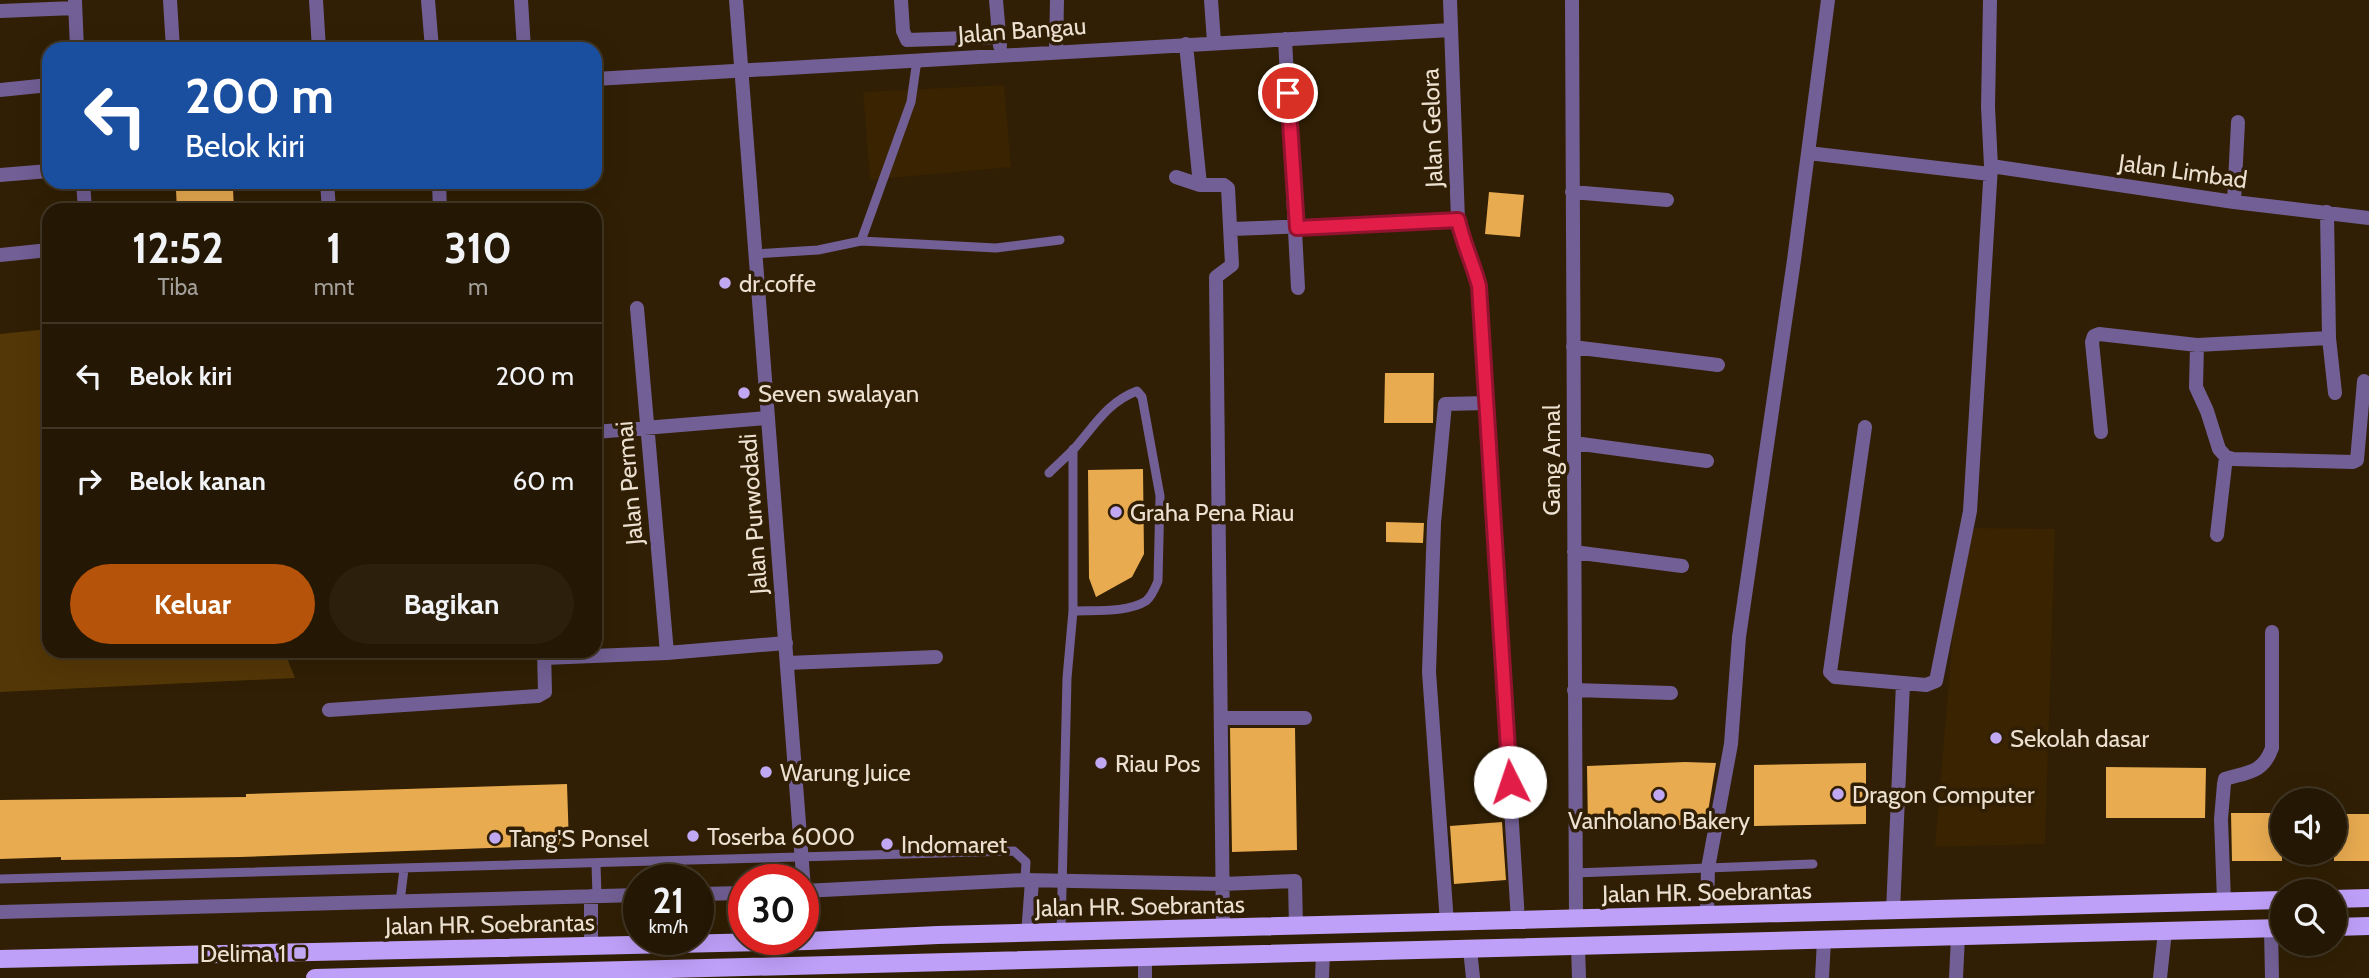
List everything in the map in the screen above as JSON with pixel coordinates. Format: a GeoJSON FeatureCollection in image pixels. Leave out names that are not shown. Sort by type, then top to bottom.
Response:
{"type":"FeatureCollection","features":[{"type":"Feature","properties":{"kind":"main road"},"geometry":{"type":"LineString","coordinates":[[2347,899],[2369,898]]}},
{"type":"Feature","properties":{"kind":"main road","name":"Jalan HR. Soebrantas"},"geometry":{"type":"LineString","coordinates":[[819,940],[938,935],[2270,900]]}},
{"type":"Feature","properties":{"kind":"main road"},"geometry":{"type":"LineString","coordinates":[[2231,901],[2239,929]]}},
{"type":"Feature","properties":{"kind":"main road"},"geometry":{"type":"LineString","coordinates":[[2347,927],[2369,926]]}},
{"type":"Feature","properties":{"kind":"main road","name":"Jalan HR. Soebrantas"},"geometry":{"type":"LineString","coordinates":[[315,978],[778,972],[1145,957],[2270,928]]}},
{"type":"Feature","properties":{"kind":"main road","name":"Jalan HR. Soebrantas"},"geometry":{"type":"LineString","coordinates":[[0,959],[728,943]]}},
{"type":"Feature","properties":{"kind":"street"},"geometry":{"type":"LineString","coordinates":[[170,0],[173,42]]}},
{"type":"Feature","properties":{"kind":"street"},"geometry":{"type":"LineString","coordinates":[[316,0],[319,42]]}},
{"type":"Feature","properties":{"kind":"street"},"geometry":{"type":"LineString","coordinates":[[428,0],[431,42]]}},
{"type":"Feature","properties":{"kind":"street"},"geometry":{"type":"LineString","coordinates":[[521,0],[524,42]]}},
{"type":"Feature","properties":{"kind":"street","name":"Jalan Purwodadi"},"geometry":{"type":"LineString","coordinates":[[736,0],[802,864]]}},
{"type":"Feature","properties":{"kind":"street"},"geometry":{"type":"LineString","coordinates":[[901,0],[903,31],[907,40],[999,37]]}},
{"type":"Feature","properties":{"kind":"street"},"geometry":{"type":"LineString","coordinates":[[996,0],[1000,54]]}},
{"type":"Feature","properties":{"kind":"street"},"geometry":{"type":"LineString","coordinates":[[1056,51],[1057,0]]}},
{"type":"Feature","properties":{"kind":"street"},"geometry":{"type":"LineString","coordinates":[[1211,0],[1214,42]]}},
{"type":"Feature","properties":{"kind":"street","name":"Jalan Gelora"},"geometry":{"type":"LineString","coordinates":[[1450,0],[1458,220],[1463,246],[1479,286],[1488,403],[1518,921]]}},
{"type":"Feature","properties":{"kind":"street","name":"Gang Amal"},"geometry":{"type":"LineString","coordinates":[[1572,0],[1576,919]]}},
{"type":"Feature","properties":{"kind":"street"},"geometry":{"type":"LineString","coordinates":[[1707,916],[1708,868],[1731,744],[1739,637],[1828,0]]}},
{"type":"Feature","properties":{"kind":"street"},"geometry":{"type":"LineString","coordinates":[[1864,427],[1830,672],[1835,677],[1926,685],[1936,681],[1970,511],[1990,170],[1990,0]]}},
{"type":"Feature","properties":{"kind":"street"},"geometry":{"type":"LineString","coordinates":[[0,11],[75,4],[77,42]]}},
{"type":"Feature","properties":{"kind":"street","name":"Jalan Bangau"},"geometry":{"type":"LineString","coordinates":[[602,79],[1451,30]]}},
{"type":"Feature","properties":{"kind":"street"},"geometry":{"type":"LineString","coordinates":[[1285,39],[1297,228],[1298,288]]}},
{"type":"Feature","properties":{"kind":"street"},"geometry":{"type":"LineString","coordinates":[[1186,44],[1200,185]]}},
{"type":"Feature","properties":{"kind":"street"},"geometry":{"type":"LineString","coordinates":[[0,90],[42,86]]}},
{"type":"Feature","properties":{"kind":"street"},"geometry":{"type":"LineString","coordinates":[[2234,202],[2238,122]]}},
{"type":"Feature","properties":{"kind":"street","name":"Jalan Limbad"},"geometry":{"type":"LineString","coordinates":[[1808,153],[1990,170],[2369,218]]}},
{"type":"Feature","properties":{"kind":"street"},"geometry":{"type":"LineString","coordinates":[[0,176],[42,172]]}},
{"type":"Feature","properties":{"kind":"street"},"geometry":{"type":"LineString","coordinates":[[1176,177],[1200,185],[1224,185],[1228,188],[1232,229],[1232,265],[1216,277],[1223,929]]}},
{"type":"Feature","properties":{"kind":"street"},"geometry":{"type":"LineString","coordinates":[[1573,192],[1667,200]]}},
{"type":"Feature","properties":{"kind":"street"},"geometry":{"type":"LineString","coordinates":[[2327,212],[2329,338],[2335,393]]}},
{"type":"Feature","properties":{"kind":"street"},"geometry":{"type":"LineString","coordinates":[[1232,229],[1458,220]]}},
{"type":"Feature","properties":{"kind":"street"},"geometry":{"type":"LineString","coordinates":[[0,255],[42,251]]}},
{"type":"Feature","properties":{"kind":"street","name":"Jalan Permai"},"geometry":{"type":"LineString","coordinates":[[637,308],[667,653]]}},
{"type":"Feature","properties":{"kind":"street"},"geometry":{"type":"LineString","coordinates":[[2101,432],[2092,342],[2094,336],[2099,334],[2197,345],[2329,338]]}},
{"type":"Feature","properties":{"kind":"street"},"geometry":{"type":"LineString","coordinates":[[2197,345],[2196,387],[2219,449],[2226,457],[2234,459],[2357,460],[2364,381]]}},
{"type":"Feature","properties":{"kind":"street"},"geometry":{"type":"LineString","coordinates":[[1573,347],[1718,365]]}},
{"type":"Feature","properties":{"kind":"street"},"geometry":{"type":"LineString","coordinates":[[1447,923],[1429,672],[1433,523],[1445,404],[1488,403]]}},
{"type":"Feature","properties":{"kind":"street"},"geometry":{"type":"LineString","coordinates":[[602,431],[768,418]]}},
{"type":"Feature","properties":{"kind":"street"},"geometry":{"type":"LineString","coordinates":[[1574,443],[1707,461]]}},
{"type":"Feature","properties":{"kind":"street"},"geometry":{"type":"LineString","coordinates":[[2217,535],[2226,457]]}},
{"type":"Feature","properties":{"kind":"street"},"geometry":{"type":"LineString","coordinates":[[1574,552],[1682,566]]}},
{"type":"Feature","properties":{"kind":"street"},"geometry":{"type":"LineString","coordinates":[[2231,901],[2221,819],[2224,784],[2225,779],[2261,768],[2267,762],[2272,748],[2272,632]]}},
{"type":"Feature","properties":{"kind":"street"},"geometry":{"type":"LineString","coordinates":[[602,654],[667,653],[786,643]]}},
{"type":"Feature","properties":{"kind":"street"},"geometry":{"type":"LineString","coordinates":[[787,663],[936,657]]}},
{"type":"Feature","properties":{"kind":"street"},"geometry":{"type":"LineString","coordinates":[[329,710],[538,696],[545,692],[544,658]]}},
{"type":"Feature","properties":{"kind":"street"},"geometry":{"type":"LineString","coordinates":[[1893,911],[1903,683]]}},
{"type":"Feature","properties":{"kind":"street"},"geometry":{"type":"LineString","coordinates":[[1574,690],[1671,693]]}},
{"type":"Feature","properties":{"kind":"street"},"geometry":{"type":"LineString","coordinates":[[1221,718],[1306,718]]}},
{"type":"Feature","properties":{"kind":"street"},"geometry":{"type":"LineString","coordinates":[[1028,934],[1029,881]]}},
{"type":"Feature","properties":{"kind":"street"},"geometry":{"type":"LineString","coordinates":[[819,890],[1029,881],[1222,884],[1295,881],[1296,927]]}},
{"type":"Feature","properties":{"kind":"street"},"geometry":{"type":"LineString","coordinates":[[0,912],[623,895]]}},
{"type":"Feature","properties":{"kind":"street"},"geometry":{"type":"LineString","coordinates":[[591,946],[594,896]]}},
{"type":"Feature","properties":{"kind":"street"},"geometry":{"type":"LineString","coordinates":[[2160,978],[2165,931]]}},
{"type":"Feature","properties":{"kind":"street"},"geometry":{"type":"LineString","coordinates":[[1956,978],[1958,936]]}},
{"type":"Feature","properties":{"kind":"street"},"geometry":{"type":"LineString","coordinates":[[1822,978],[1824,940]]}},
{"type":"Feature","properties":{"kind":"street"},"geometry":{"type":"LineString","coordinates":[[1578,946],[1579,978]]}},
{"type":"Feature","properties":{"kind":"street"},"geometry":{"type":"LineString","coordinates":[[1470,948],[1473,978]]}},
{"type":"Feature","properties":{"kind":"street"},"geometry":{"type":"LineString","coordinates":[[1322,978],[1323,953]]}},
{"type":"Feature","properties":{"kind":"street"},"geometry":{"type":"LineString","coordinates":[[2272,978],[2274,956]]}},
{"type":"Feature","properties":{"kind":"street"},"geometry":{"type":"LineString","coordinates":[[1145,957],[1145,978]]}},
{"type":"Feature","properties":{"kind":"lane"},"geometry":{"type":"LineString","coordinates":[[861,241],[911,102],[917,60]]}},
{"type":"Feature","properties":{"kind":"lane"},"geometry":{"type":"LineString","coordinates":[[756,254],[818,250],[861,241],[996,248],[1060,240]]}},
{"type":"Feature","properties":{"kind":"lane"},"geometry":{"type":"LineString","coordinates":[[1049,473],[1073,449],[1099,416],[1128,394],[1137,391],[1142,397],[1160,496],[1158,581],[1146,601],[1124,608],[1073,611]]}},
{"type":"Feature","properties":{"kind":"lane"},"geometry":{"type":"LineString","coordinates":[[1061,932],[1067,678],[1073,611],[1073,449]]}},
{"type":"Feature","properties":{"kind":"lane"},"geometry":{"type":"LineString","coordinates":[[0,879],[1014,851],[1026,862],[1029,881]]}},
{"type":"Feature","properties":{"kind":"lane"},"geometry":{"type":"LineString","coordinates":[[594,896],[596,864]]}},
{"type":"Feature","properties":{"kind":"lane"},"geometry":{"type":"LineString","coordinates":[[1575,873],[1812,864]]}},
{"type":"Feature","properties":{"kind":"lane"},"geometry":{"type":"LineString","coordinates":[[400,902],[404,869]]}},
{"type":"Feature","properties":{"kind":"shaded area"},"geometry":{"type":"Polygon","coordinates":[[[1004,85],[1011,167],[870,180],[863,92],[1004,85]]]}},
{"type":"Feature","properties":{"kind":"shaded area"},"geometry":{"type":"Polygon","coordinates":[[[42,330],[42,658],[287,658],[295,678],[0,692],[0,334],[42,330]]]}},
{"type":"Feature","properties":{"kind":"shaded area","name":"Sekolah dasar"},"geometry":{"type":"Polygon","coordinates":[[[1973,528],[2055,529],[2045,844],[1935,847],[1953,632],[1973,528]]]}},
{"type":"Feature","properties":{"kind":"building"},"geometry":{"type":"Polygon","coordinates":[[[233,189],[234,203],[177,203],[176,190],[233,189]]]}},
{"type":"Feature","properties":{"kind":"building"},"geometry":{"type":"Polygon","coordinates":[[[1489,192],[1524,195],[1520,237],[1485,234],[1489,192]]]}},
{"type":"Feature","properties":{"kind":"building"},"geometry":{"type":"Polygon","coordinates":[[[1385,373],[1434,373],[1433,423],[1384,423],[1385,373]]]}},
{"type":"Feature","properties":{"kind":"building","name":"Graha Pena Riau"},"geometry":{"type":"Polygon","coordinates":[[[1143,469],[1144,554],[1132,577],[1096,597],[1089,578],[1088,470],[1143,469]]]}},
{"type":"Feature","properties":{"kind":"building"},"geometry":{"type":"Polygon","coordinates":[[[1386,522],[1424,523],[1423,543],[1386,542],[1386,522]]]}},
{"type":"Feature","properties":{"kind":"building"},"geometry":{"type":"Polygon","coordinates":[[[1230,728],[1295,728],[1297,850],[1232,852],[1230,728]]]}},
{"type":"Feature","properties":{"kind":"building"},"geometry":{"type":"Polygon","coordinates":[[[1716,763],[1706,824],[1588,829],[1587,766],[1716,763]]]}},
{"type":"Feature","properties":{"kind":"building"},"geometry":{"type":"Polygon","coordinates":[[[1866,763],[1866,824],[1754,826],[1754,765],[1866,763]]]}},
{"type":"Feature","properties":{"kind":"building"},"geometry":{"type":"Polygon","coordinates":[[[2106,767],[2206,768],[2205,818],[2106,818],[2106,767]]]}},
{"type":"Feature","properties":{"kind":"building"},"geometry":{"type":"Polygon","coordinates":[[[567,784],[569,845],[240,857],[0,859],[0,800],[246,797],[246,794],[567,784]]]}},
{"type":"Feature","properties":{"kind":"building"},"geometry":{"type":"Polygon","coordinates":[[[2231,813],[2270,813],[2270,861],[2232,861],[2231,813]]]}},
{"type":"Feature","properties":{"kind":"building"},"geometry":{"type":"Polygon","coordinates":[[[2347,814],[2369,814],[2369,861],[2347,861],[2347,814]]]}},
{"type":"Feature","properties":{"kind":"building"},"geometry":{"type":"Polygon","coordinates":[[[1502,822],[1506,880],[1454,884],[1450,826],[1502,822]]]}},
{"type":"Feature","properties":{"kind":"place","name":"dr.coffe"},"geometry":{"type":"Point","coordinates":[725,283]}},
{"type":"Feature","properties":{"kind":"place","name":"Seven swalayan"},"geometry":{"type":"Point","coordinates":[744,393]}},
{"type":"Feature","properties":{"kind":"place","name":"Graha Pena Riau"},"geometry":{"type":"Point","coordinates":[1116,512]}},
{"type":"Feature","properties":{"kind":"place","name":"Sekolah dasar"},"geometry":{"type":"Point","coordinates":[1996,738]}},
{"type":"Feature","properties":{"kind":"place","name":"Riau Pos"},"geometry":{"type":"Point","coordinates":[1101,763]}},
{"type":"Feature","properties":{"kind":"place","name":"Warung Juice"},"geometry":{"type":"Point","coordinates":[766,772]}},
{"type":"Feature","properties":{"kind":"place","name":"Dragon Computer"},"geometry":{"type":"Point","coordinates":[1838,794]}},
{"type":"Feature","properties":{"kind":"place","name":"Vanholano Bakery"},"geometry":{"type":"Point","coordinates":[1659,795]}},
{"type":"Feature","properties":{"kind":"place","name":"Toserba 6000"},"geometry":{"type":"Point","coordinates":[693,836]}},
{"type":"Feature","properties":{"kind":"place","name":"Tang'S Ponsel"},"geometry":{"type":"Point","coordinates":[495,838]}},
{"type":"Feature","properties":{"kind":"place","name":"Indomaret"},"geometry":{"type":"Point","coordinates":[887,844]}},
{"type":"Feature","properties":{"kind":"place","name":"Delima 1"},"geometry":{"type":"Point","coordinates":[300,953]}},
{"type":"Feature","properties":{"kind":"route"},"geometry":{"type":"LineString","coordinates":[[1288,93],[1297,228],[1458,220],[1463,246],[1473,266],[1479,286],[1488,403],[1510,782]]}}]}
